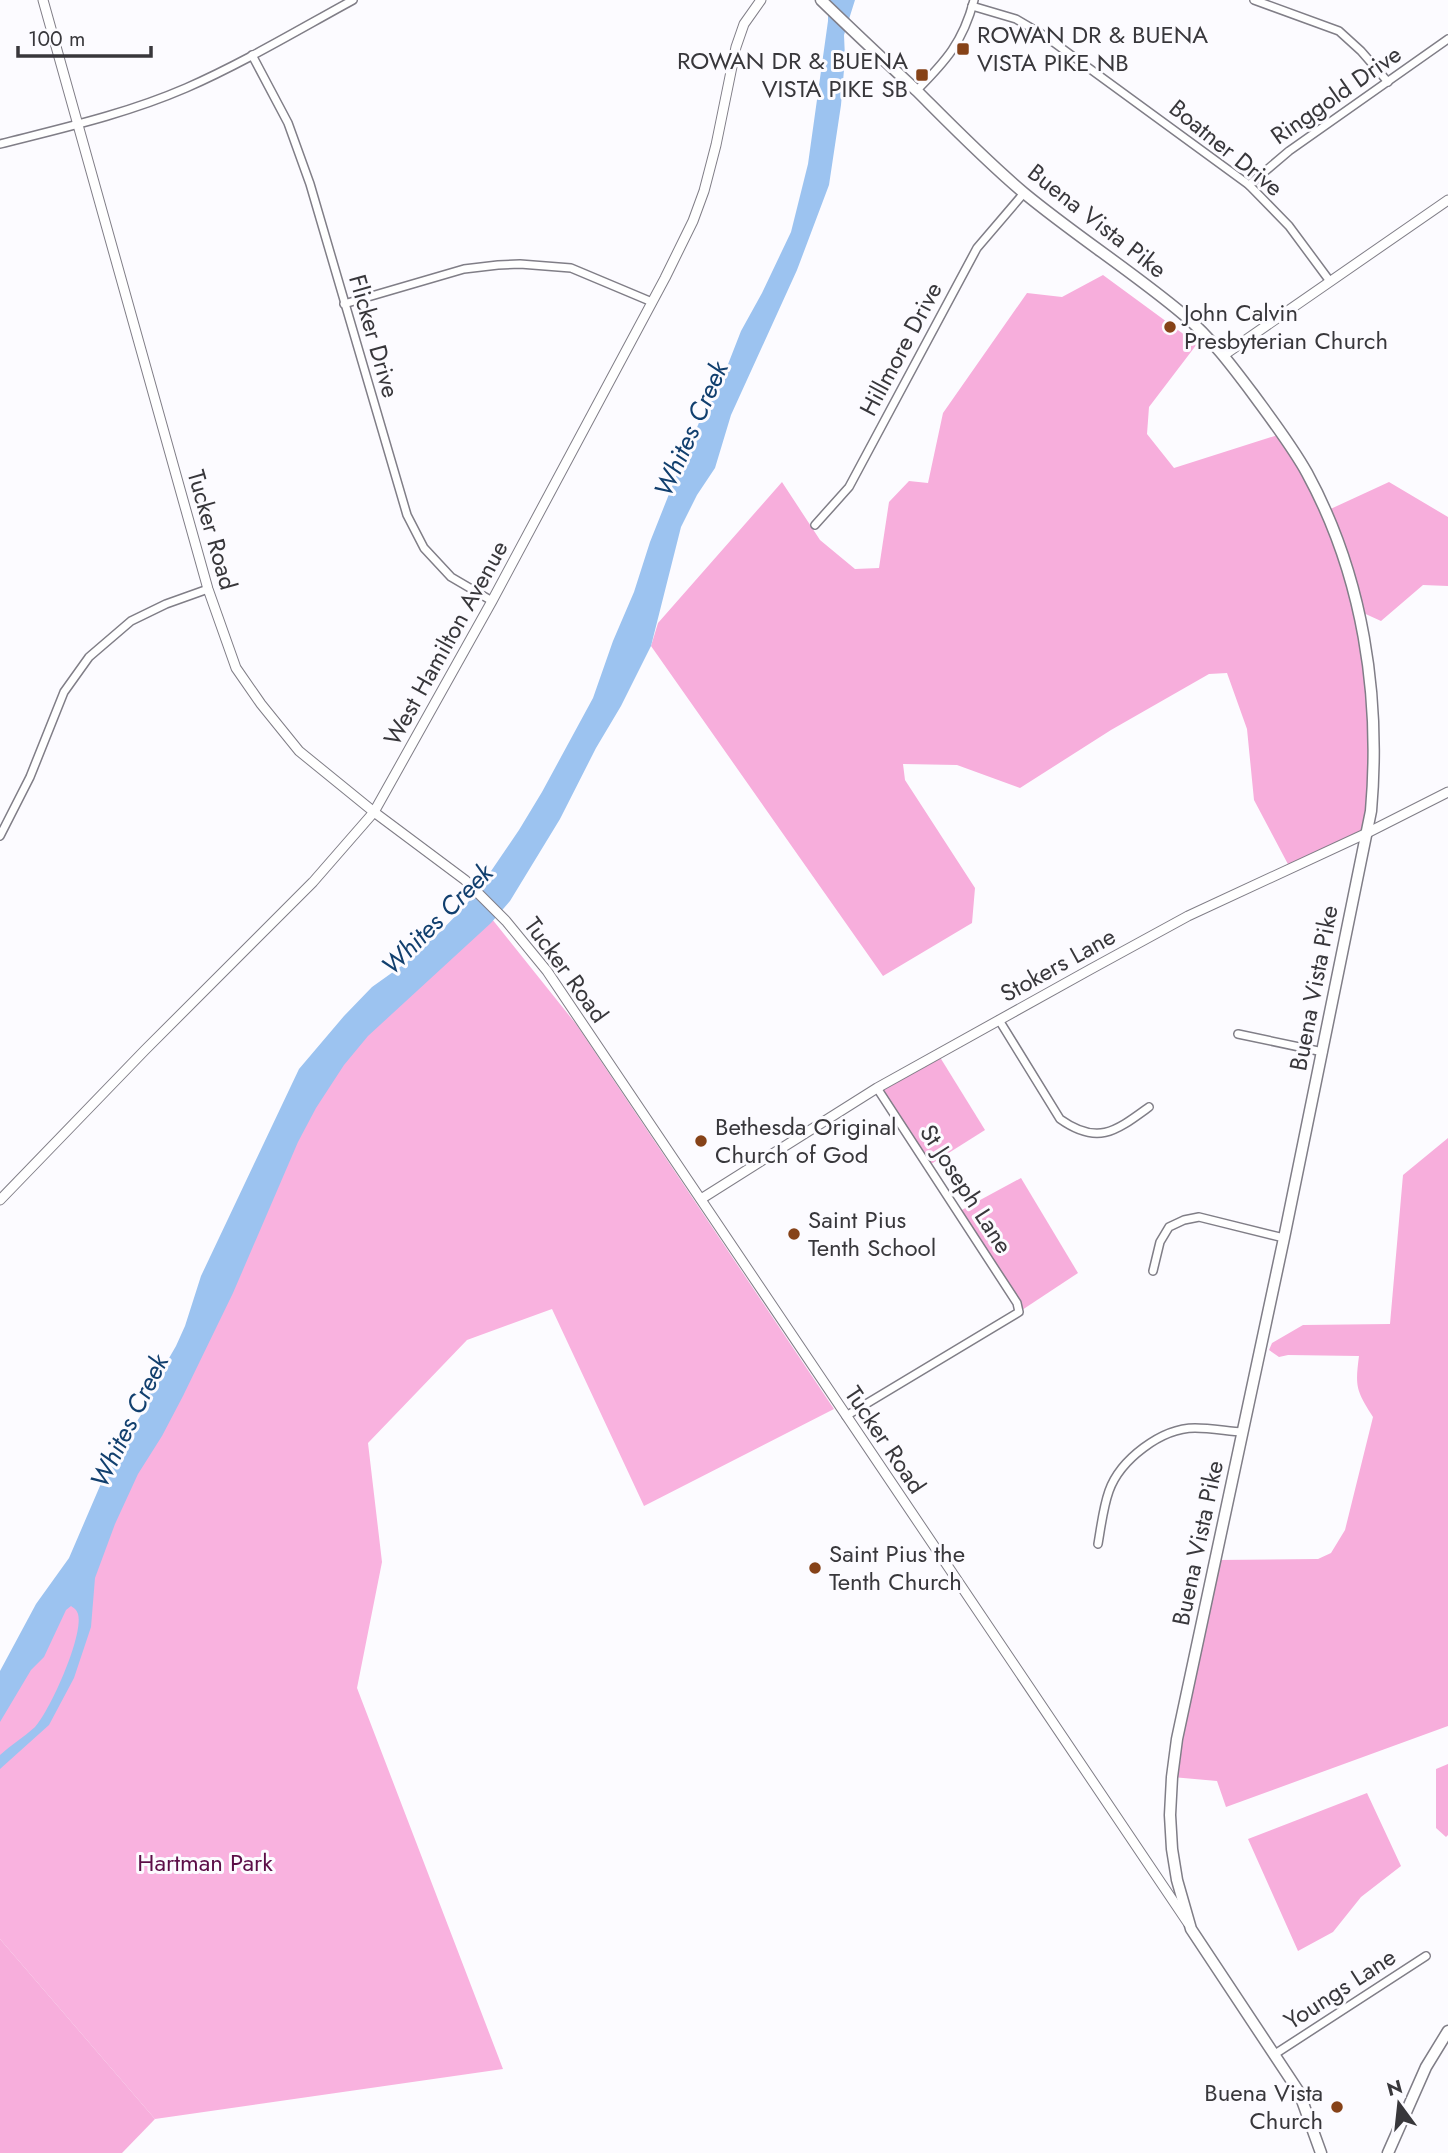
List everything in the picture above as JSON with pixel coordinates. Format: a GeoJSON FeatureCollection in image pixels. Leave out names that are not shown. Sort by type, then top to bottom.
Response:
{"type":"FeatureCollection","features":[{"type":"Feature","properties":{"kind":"main road","name":"Buena Vista Pike"},"geometry":{"type":"LineString","coordinates":[[821,0],[1024,193],[1185,316],[1224,355],[1272,419],[1307,473],[1341,549],[1358,611],[1370,675],[1374,729],[1374,772],[1367,833],[1177,1739],[1170,1815],[1177,1880],[1191,1929],[1299,2092],[1321,2153]]}},
{"type":"Feature","properties":{"kind":"main road"},"geometry":{"type":"LineString","coordinates":[[1388,2153],[1426,2067],[1448,2031]]}},
{"type":"Feature","properties":{"kind":"street","name":"Tucker Road"},"geometry":{"type":"LineString","coordinates":[[43,0],[208,589],[236,668],[299,751],[374,812],[465,880],[506,920],[547,971],[1191,1929]]}},
{"type":"Feature","properties":{"kind":"street"},"geometry":{"type":"LineString","coordinates":[[0,144],[79,125],[159,99],[253,55],[353,0]]}},
{"type":"Feature","properties":{"kind":"street","name":"West Hamilton Avenue"},"geometry":{"type":"LineString","coordinates":[[0,1200],[145,1049],[313,882],[374,812],[492,601],[688,231],[705,191],[736,47],[744,24],[761,0]]}},
{"type":"Feature","properties":{"kind":"street"},"geometry":{"type":"LineString","coordinates":[[1254,0],[1339,31],[1362,51],[1388,82]]}},
{"type":"Feature","properties":{"kind":"street"},"geometry":{"type":"LineString","coordinates":[[916,90],[943,64],[961,38],[973,3]]}},
{"type":"Feature","properties":{"kind":"street","name":"Boatner Drive"},"geometry":{"type":"LineString","coordinates":[[973,3],[1016,19],[1045,36],[1249,185],[1289,226],[1329,280]]}},
{"type":"Feature","properties":{"kind":"street","name":"Ringgold Drive"},"geometry":{"type":"LineString","coordinates":[[1249,185],[1289,151],[1448,38]]}},
{"type":"Feature","properties":{"kind":"street","name":"Flicker Drive"},"geometry":{"type":"LineString","coordinates":[[253,55],[288,123],[310,184],[407,515],[424,548],[451,578],[492,601]]}},
{"type":"Feature","properties":{"kind":"street","name":"Hillmore Drive"},"geometry":{"type":"LineString","coordinates":[[815,525],[849,487],[977,248],[1024,193]]}},
{"type":"Feature","properties":{"kind":"street"},"geometry":{"type":"LineString","coordinates":[[1224,355],[1448,200]]}},
{"type":"Feature","properties":{"kind":"street"},"geometry":{"type":"LineString","coordinates":[[344,303],[464,269],[520,264],[571,268],[652,302]]}},
{"type":"Feature","properties":{"kind":"street"},"geometry":{"type":"LineString","coordinates":[[0,836],[30,777],[64,692],[89,657],[131,621],[166,604],[208,589]]}},
{"type":"Feature","properties":{"kind":"street","name":"Stokers Lane"},"geometry":{"type":"LineString","coordinates":[[701,1199],[877,1088],[1188,916],[1367,833],[1448,792]]}},
{"type":"Feature","properties":{"kind":"street"},"geometry":{"type":"LineString","coordinates":[[999,1020],[1060,1119],[1074,1130],[1090,1134],[1108,1132],[1122,1127],[1149,1107]]}},
{"type":"Feature","properties":{"kind":"street"},"geometry":{"type":"LineString","coordinates":[[1238,1034],[1323,1052]]}},
{"type":"Feature","properties":{"kind":"street","name":"St Joseph Lane"},"geometry":{"type":"LineString","coordinates":[[846,1416],[1019,1312],[1017,1303],[877,1088]]}},
{"type":"Feature","properties":{"kind":"street"},"geometry":{"type":"LineString","coordinates":[[1153,1271],[1160,1242],[1169,1227],[1184,1220],[1199,1217],[1284,1238]]}},
{"type":"Feature","properties":{"kind":"street"},"geometry":{"type":"LineString","coordinates":[[1098,1544],[1108,1494],[1115,1476],[1128,1460],[1172,1432],[1193,1428],[1243,1432]]}},
{"type":"Feature","properties":{"kind":"street","name":"Youngs Lane"},"geometry":{"type":"LineString","coordinates":[[1275,2054],[1426,1956]]}},
{"type":"Feature","properties":{"kind":"green space","name":"Hartman Park"},"geometry":{"type":"Polygon","coordinates":[[[492,919],[576,1024],[834,1409],[644,1506],[552,1309],[467,1340],[368,1443],[382,1562],[357,1688],[503,2069],[155,2119],[0,1939],[0,1715],[242,1226],[354,1044],[492,919]]]}},
{"type":"Feature","properties":{"kind":"shaded area"},"geometry":{"type":"Polygon","coordinates":[[[1103,275],[1197,344],[1149,407],[1147,434],[1174,468],[1281,434],[1324,512],[1389,482],[1448,517],[1448,586],[1423,585],[1381,621],[1359,611],[1370,675],[1367,833],[1290,868],[1254,800],[1247,729],[1227,673],[1209,674],[1111,730],[1020,788],[957,765],[903,764],[905,780],[975,888],[972,923],[883,976],[651,646],[658,623],[782,482],[820,540],[855,569],[879,568],[889,502],[909,481],[928,483],[943,413],[1027,293],[1062,297],[1103,275]]]}},
{"type":"Feature","properties":{"kind":"shaded area"},"geometry":{"type":"Polygon","coordinates":[[[938,1054],[985,1130],[928,1166],[877,1088],[938,1054]]]}},
{"type":"Feature","properties":{"kind":"shaded area"},"geometry":{"type":"Polygon","coordinates":[[[1448,1138],[1448,1726],[1226,1807],[1217,1781],[1172,1777],[1216,1560],[1318,1559],[1331,1553],[1345,1530],[1373,1417],[1358,1388],[1359,1356],[1279,1357],[1269,1350],[1272,1343],[1303,1325],[1390,1324],[1403,1175],[1448,1138]]]}},
{"type":"Feature","properties":{"kind":"shaded area"},"geometry":{"type":"Polygon","coordinates":[[[1021,1178],[1078,1273],[1019,1312],[958,1212],[1021,1178]]]}},
{"type":"Feature","properties":{"kind":"shaded area"},"geometry":{"type":"Polygon","coordinates":[[[1448,1764],[1446,1837],[1436,1828],[1436,1769],[1448,1764]]]}},
{"type":"Feature","properties":{"kind":"shaded area"},"geometry":{"type":"Polygon","coordinates":[[[1367,1793],[1401,1866],[1361,1897],[1333,1932],[1298,1951],[1248,1839],[1367,1793]]]}},
{"type":"Feature","properties":{"kind":"shaded area"},"geometry":{"type":"Polygon","coordinates":[[[0,1939],[155,2119],[122,2153],[0,2153],[0,1939]]]}},
{"type":"Feature","properties":{"kind":"water"},"geometry":{"type":"Polygon","coordinates":[[[828,0],[855,0],[844,35],[841,105],[829,185],[797,270],[731,415],[715,468],[697,495],[681,527],[651,646],[560,819],[510,901],[491,923],[368,1036],[344,1065],[316,1108],[298,1142],[233,1293],[183,1396],[138,1474],[115,1524],[95,1578],[91,1627],[74,1678],[49,1725],[0,1769],[0,1755],[35,1727],[57,1690],[76,1638],[76,1610],[71,1606],[66,1610],[44,1657],[31,1670],[0,1722],[0,1671],[36,1604],[69,1558],[109,1465],[141,1415],[146,1398],[176,1346],[201,1276],[299,1069],[372,987],[407,962],[466,905],[519,830],[593,698],[675,479],[741,331],[791,232],[808,164],[828,21],[828,0]]]}},
{"type":"Feature","properties":{"kind":"place","name":"ROWAN DR & BUENA VISTA PIKE NB"},"geometry":{"type":"Point","coordinates":[963,49]}},
{"type":"Feature","properties":{"kind":"place","name":"ROWAN DR & BUENA VISTA PIKE SB"},"geometry":{"type":"Point","coordinates":[922,75]}},
{"type":"Feature","properties":{"kind":"place","name":"John Calvin Presbyterian Church"},"geometry":{"type":"Point","coordinates":[1170,327]}},
{"type":"Feature","properties":{"kind":"place","name":"Bethesda Original Church of God"},"geometry":{"type":"Point","coordinates":[701,1141]}},
{"type":"Feature","properties":{"kind":"place","name":"Saint Pius Tenth School"},"geometry":{"type":"Point","coordinates":[794,1234]}},
{"type":"Feature","properties":{"kind":"place","name":"Saint Pius the Tenth Church"},"geometry":{"type":"Point","coordinates":[815,1568]}},
{"type":"Feature","properties":{"kind":"place","name":"Buena Vista Church"},"geometry":{"type":"Point","coordinates":[1337,2107]}},
{"type":"Feature","properties":{"kind":"water label","name":"Whites Creek"},"geometry":{"type":"Point","coordinates":[691,429]}},
{"type":"Feature","properties":{"kind":"water label","name":"Whites Creek"},"geometry":{"type":"Point","coordinates":[437,919]}},
{"type":"Feature","properties":{"kind":"water label","name":"Whites Creek"},"geometry":{"type":"Point","coordinates":[129,1421]}}]}
